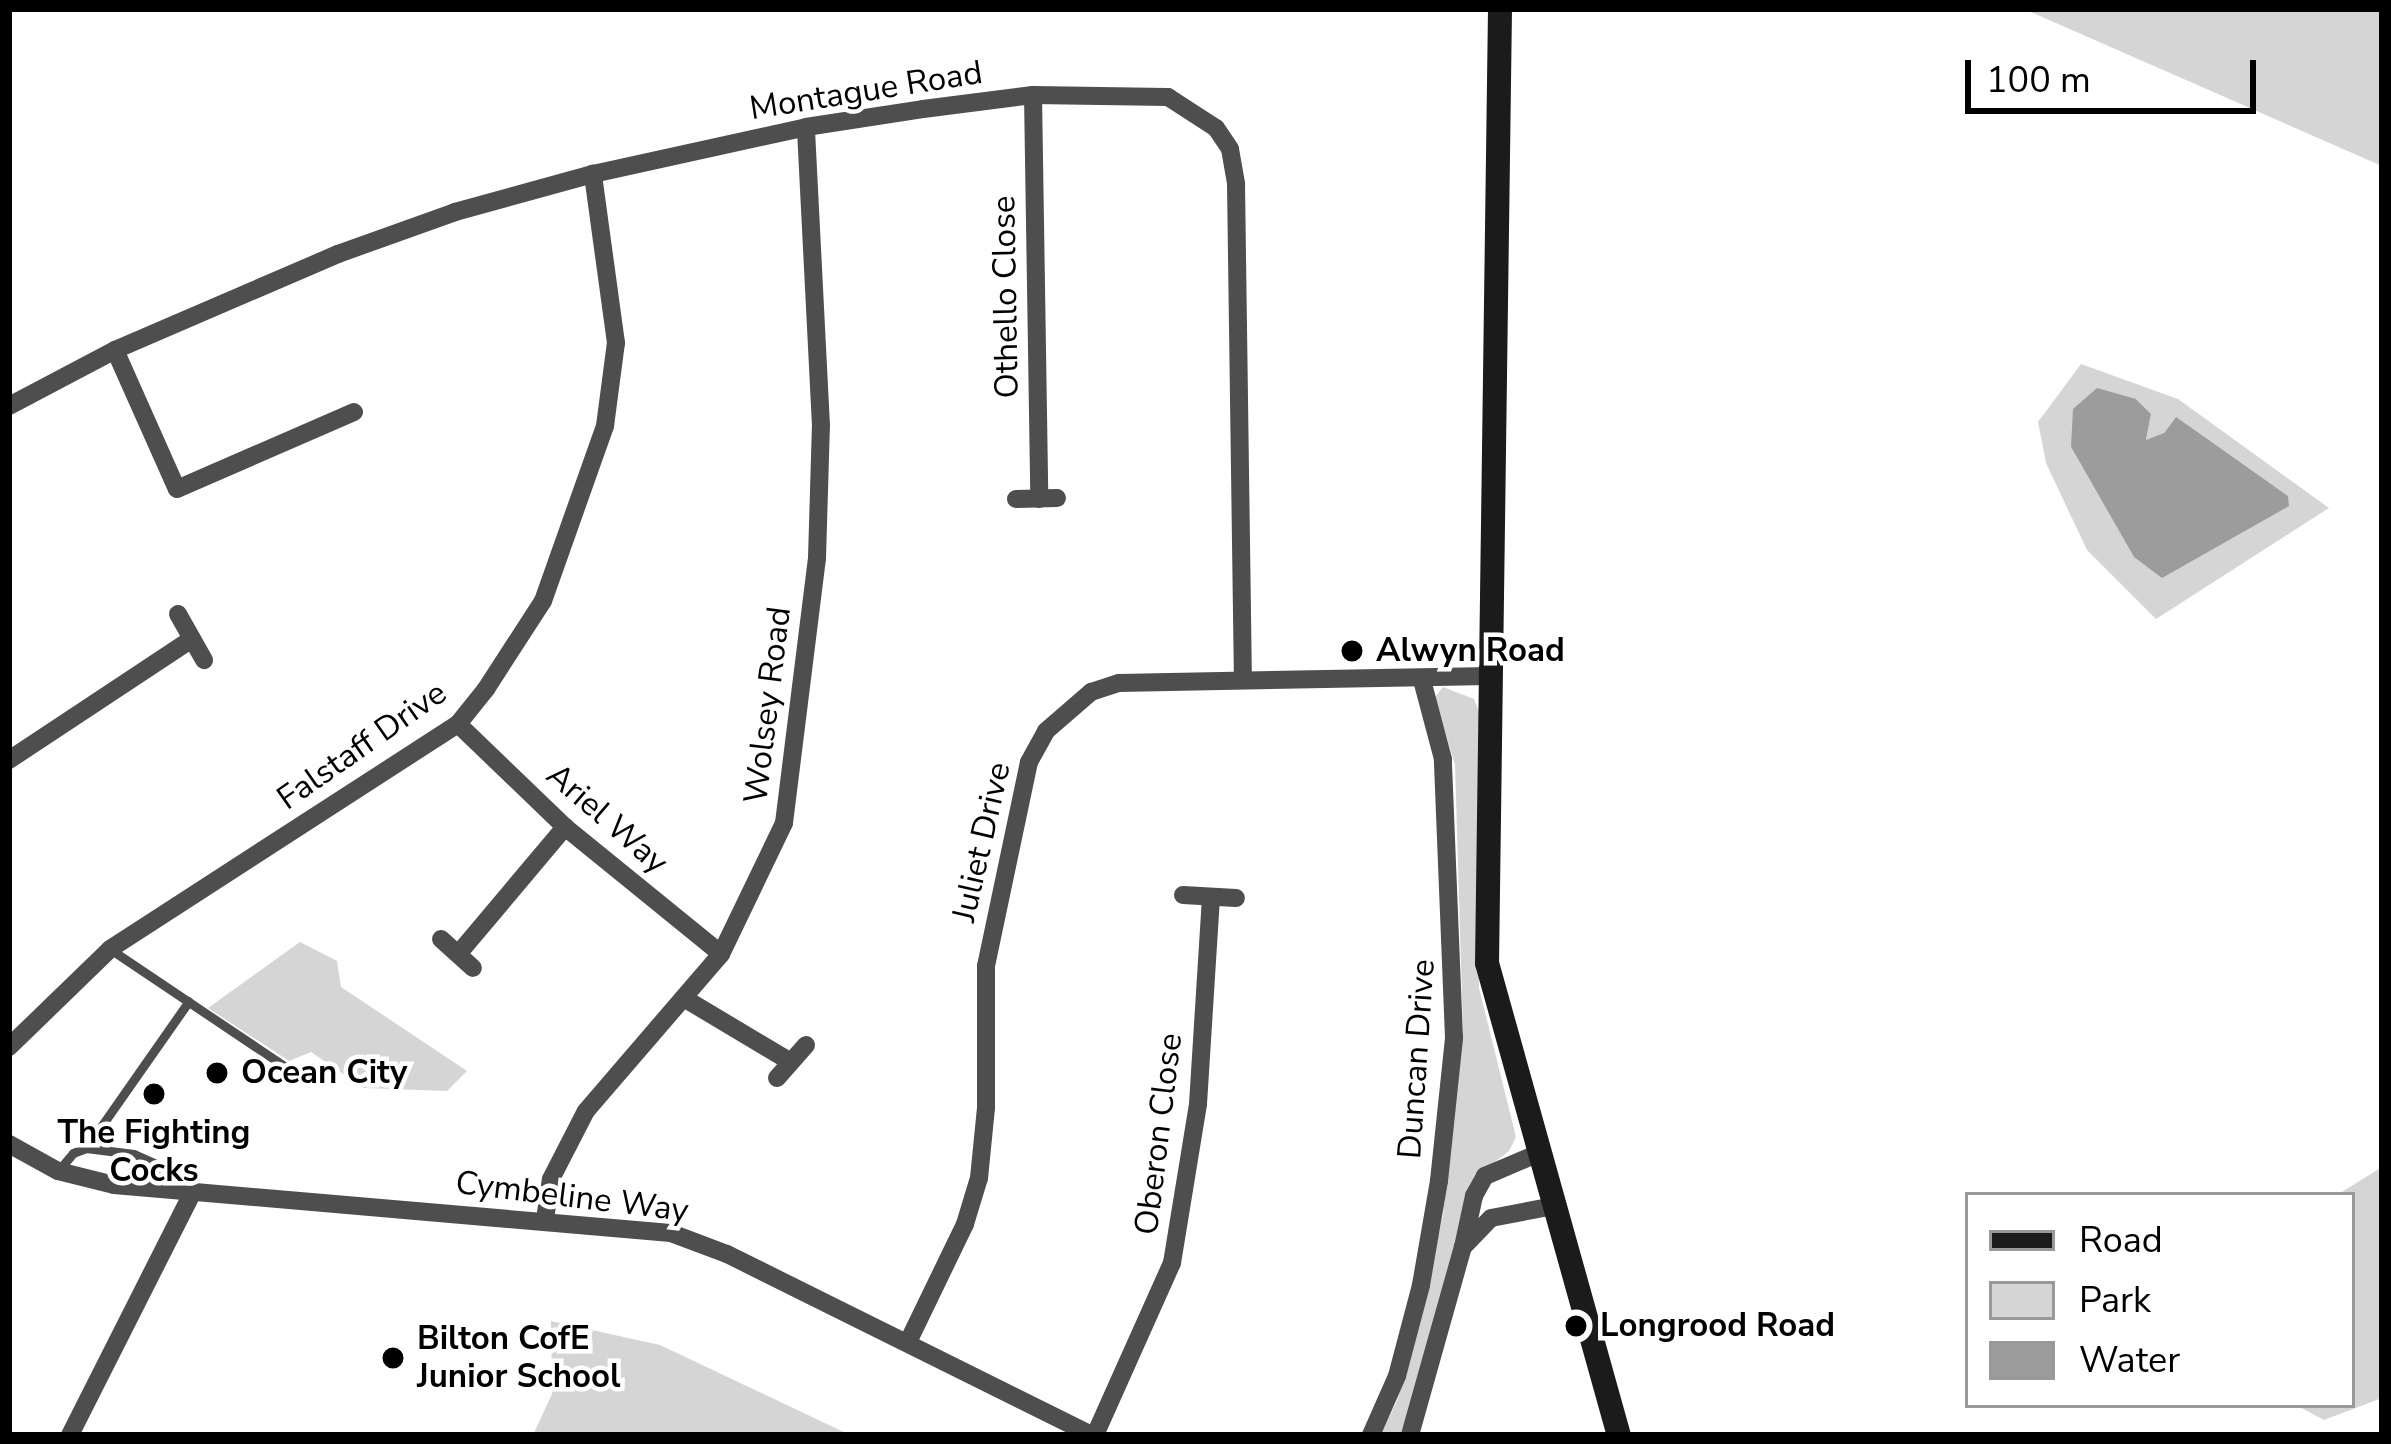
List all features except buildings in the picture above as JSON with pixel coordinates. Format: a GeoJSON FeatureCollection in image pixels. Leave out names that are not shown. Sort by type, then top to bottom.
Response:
{"type":"FeatureCollection","features":[{"type":"Feature","properties":{"kind":"street"},"geometry":{"type":"LineString","coordinates":[[1500,9],[1487,963],[1619,1435]]}},
{"type":"Feature","properties":{"kind":"street","name":"Montague Road"},"geometry":{"type":"LineString","coordinates":[[9,406],[115,350],[338,254],[455,212],[593,174],[806,127],[1034,95],[1168,97],[1196,110],[1231,149],[1243,375],[1243,679]]}},
{"type":"Feature","properties":{"kind":"street","name":"Othello Close"},"geometry":{"type":"LineString","coordinates":[[1016,499],[1048,498],[1034,95]]}},
{"type":"Feature","properties":{"kind":"street","name":"Wolsey Road"},"geometry":{"type":"LineString","coordinates":[[545,1219],[551,1179],[586,1111],[687,1000],[721,954],[784,823],[817,558],[821,426],[806,127]]}},
{"type":"Feature","properties":{"kind":"street","name":"Falstaff Drive"},"geometry":{"type":"LineString","coordinates":[[9,1047],[110,949],[458,724],[543,601],[605,426],[616,343],[593,174]]}},
{"type":"Feature","properties":{"kind":"street"},"geometry":{"type":"LineString","coordinates":[[115,350],[177,489],[354,412]]}},
{"type":"Feature","properties":{"kind":"street"},"geometry":{"type":"LineString","coordinates":[[178,614],[204,660]]}},
{"type":"Feature","properties":{"kind":"street"},"geometry":{"type":"LineString","coordinates":[[9,760],[192,639]]}},
{"type":"Feature","properties":{"kind":"street","name":"Juliet Drive"},"geometry":{"type":"LineString","coordinates":[[908,1342],[965,1224],[980,1178],[986,1108],[986,966],[1029,761],[1046,731],[1091,692],[1119,683],[1490,676]]}},
{"type":"Feature","properties":{"kind":"street","name":"Duncan Drive"},"geometry":{"type":"LineString","coordinates":[[1371,1435],[1397,1376],[1428,1249],[1455,1016],[1443,759],[1422,680]]}},
{"type":"Feature","properties":{"kind":"street","name":"Ariel Way"},"geometry":{"type":"LineString","coordinates":[[458,724],[565,827],[721,954]]}},
{"type":"Feature","properties":{"kind":"street"},"geometry":{"type":"LineString","coordinates":[[441,939],[466,960],[565,827]]}},
{"type":"Feature","properties":{"kind":"street"},"geometry":{"type":"LineString","coordinates":[[1183,895],[1236,898]]}},
{"type":"Feature","properties":{"kind":"street","name":"Oberon Close"},"geometry":{"type":"LineString","coordinates":[[1093,1435],[1172,1263],[1198,1104],[1211,897]]}},
{"type":"Feature","properties":{"kind":"street"},"geometry":{"type":"LineString","coordinates":[[687,1000],[791,1062]]}},
{"type":"Feature","properties":{"kind":"street"},"geometry":{"type":"LineString","coordinates":[[777,1078],[806,1045]]}},
{"type":"Feature","properties":{"kind":"street","name":"Cymbeline Way"},"geometry":{"type":"LineString","coordinates":[[9,1144],[58,1171],[157,1189],[671,1233],[727,1254],[1093,1435]]}},
{"type":"Feature","properties":{"kind":"street"},"geometry":{"type":"LineString","coordinates":[[1411,1435],[1474,1196],[1485,1176],[1539,1153]]}},
{"type":"Feature","properties":{"kind":"street"},"geometry":{"type":"LineString","coordinates":[[70,1435],[193,1191]]}},
{"type":"Feature","properties":{"kind":"street"},"geometry":{"type":"LineString","coordinates":[[1463,1247],[1491,1218],[1554,1206]]}},
{"type":"Feature","properties":{"kind":"lane"},"geometry":{"type":"LineString","coordinates":[[110,949],[308,1082],[320,1068]]}},
{"type":"Feature","properties":{"kind":"lane"},"geometry":{"type":"LineString","coordinates":[[86,1148],[189,1001]]}},
{"type":"Feature","properties":{"kind":"lane"},"geometry":{"type":"LineString","coordinates":[[58,1171],[73,1153],[86,1148],[151,1159],[158,1172],[157,1189]]}},
{"type":"Feature","properties":{"kind":"green space"},"geometry":{"type":"Polygon","coordinates":[[[2024,9],[2382,9],[2382,166],[2024,9]]]}},
{"type":"Feature","properties":{"kind":"green space"},"geometry":{"type":"Polygon","coordinates":[[[2081,364],[2178,399],[2329,508],[2156,619],[2087,550],[2046,463],[2038,422],[2081,364]],[[2136,399],[2071,447],[2134,557],[2288,496],[2175,418],[2164,433],[2146,441],[2151,414],[2136,399]]]}},
{"type":"Feature","properties":{"kind":"green space"},"geometry":{"type":"Polygon","coordinates":[[[1443,687],[1474,699],[1480,714],[1479,988],[1516,1137],[1509,1151],[1478,1175],[1469,1191],[1406,1419],[1400,1435],[1380,1435],[1397,1401],[1443,1215],[1463,1031],[1455,765],[1435,697],[1443,687]]]}},
{"type":"Feature","properties":{"kind":"green space"},"geometry":{"type":"Polygon","coordinates":[[[300,942],[337,961],[341,987],[467,1071],[447,1091],[364,1088],[311,1052],[289,1061],[208,1008],[300,942]]]}},
{"type":"Feature","properties":{"kind":"green space"},"geometry":{"type":"Polygon","coordinates":[[[2382,1167],[2382,1398],[2324,1420],[2302,1408],[2355,1408],[2355,1192],[2342,1192],[2382,1167]]]}},
{"type":"Feature","properties":{"kind":"green space"},"geometry":{"type":"Polygon","coordinates":[[[551,1321],[660,1345],[850,1435],[533,1435],[552,1394],[551,1321]]]}},
{"type":"Feature","properties":{"kind":"water"},"geometry":{"type":"Polygon","coordinates":[[[2097,388],[2136,399],[2151,414],[2146,440],[2164,433],[2176,417],[2288,496],[2289,506],[2162,578],[2134,557],[2071,447],[2073,409],[2097,388]]]}},
{"type":"Feature","properties":{"kind":"place","name":"Alwyn Road"},"geometry":{"type":"Point","coordinates":[1352,651]}},
{"type":"Feature","properties":{"kind":"place","name":"Ocean City"},"geometry":{"type":"Point","coordinates":[217,1073]}},
{"type":"Feature","properties":{"kind":"place","name":"The Fighting Cocks"},"geometry":{"type":"Point","coordinates":[154,1094]}},
{"type":"Feature","properties":{"kind":"place","name":"Longrood Road"},"geometry":{"type":"Point","coordinates":[1576,1326]}},
{"type":"Feature","properties":{"kind":"place","name":"Bilton CofE Junior School"},"geometry":{"type":"Point","coordinates":[393,1358]}}]}
